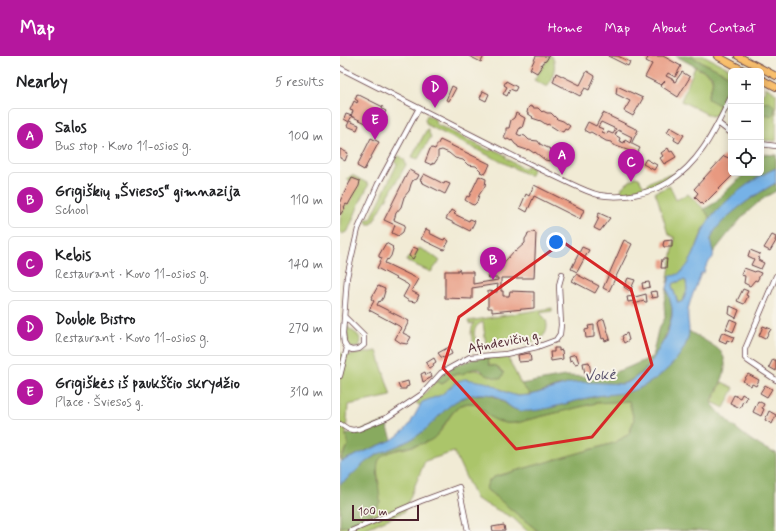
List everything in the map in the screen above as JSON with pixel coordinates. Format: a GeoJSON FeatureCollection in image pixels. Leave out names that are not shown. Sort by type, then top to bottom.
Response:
{"type":"FeatureCollection","features":[{"type":"Feature","properties":{"kind":"highway"},"geometry":{"type":"LineString","coordinates":[[738,56],[776,76]]}},
{"type":"Feature","properties":{"kind":"highway"},"geometry":{"type":"LineString","coordinates":[[718,57],[731,68]]}},
{"type":"Feature","properties":{"kind":"highway"},"geometry":{"type":"LineString","coordinates":[[718,57],[740,68]]}},
{"type":"Feature","properties":{"kind":"highway"},"geometry":{"type":"LineString","coordinates":[[764,81],[776,87]]}},
{"type":"Feature","properties":{"kind":"street"},"geometry":{"type":"LineString","coordinates":[[340,68],[577,187],[593,193],[611,196],[621,196],[642,192],[669,182],[694,162],[704,149],[728,103]]}},
{"type":"Feature","properties":{"kind":"street"},"geometry":{"type":"LineString","coordinates":[[344,316],[364,336],[364,345],[359,350],[347,348],[344,343],[344,316],[348,268],[360,223],[378,184],[419,108]]}},
{"type":"Feature","properties":{"kind":"street"},"geometry":{"type":"LineString","coordinates":[[718,123],[728,131]]}},
{"type":"Feature","properties":{"kind":"street"},"geometry":{"type":"LineString","coordinates":[[764,144],[776,146]]}},
{"type":"Feature","properties":{"kind":"street","name":"Afindevičių g."},"geometry":{"type":"LineString","coordinates":[[340,424],[348,430],[353,430],[388,418],[422,394],[441,373],[470,357],[513,352],[537,347],[556,340],[560,334],[561,325],[559,285],[562,274]]}},
{"type":"Feature","properties":{"kind":"street"},"geometry":{"type":"LineString","coordinates":[[776,276],[745,349],[744,355],[748,361],[776,380]]}},
{"type":"Feature","properties":{"kind":"street"},"geometry":{"type":"LineString","coordinates":[[340,376],[347,348]]}},
{"type":"Feature","properties":{"kind":"street"},"geometry":{"type":"LineString","coordinates":[[351,531],[421,501],[460,487],[468,531]]}},
{"type":"Feature","properties":{"kind":"highlighted area"},"geometry":{"type":"Polygon","coordinates":[[[563,242],[631,289],[652,365],[592,437],[516,449],[443,368],[459,317],[563,242]]]}},
{"type":"Feature","properties":{"kind":"green space"},"geometry":{"type":"Polygon","coordinates":[[[550,56],[552,56],[554,60],[554,68],[547,87],[534,80],[550,56]]]}},
{"type":"Feature","properties":{"kind":"green space"},"geometry":{"type":"Polygon","coordinates":[[[676,56],[690,56],[728,75],[728,92],[723,105],[719,105],[708,99],[713,81],[711,75],[676,56]]]}},
{"type":"Feature","properties":{"kind":"green space"},"geometry":{"type":"Polygon","coordinates":[[[690,56],[705,56],[728,68],[728,75],[690,56]]]}},
{"type":"Feature","properties":{"kind":"green space"},"geometry":{"type":"Polygon","coordinates":[[[695,67],[710,75],[712,78],[712,85],[708,97],[719,105],[723,105],[716,115],[711,116],[681,101],[695,67]]]}},
{"type":"Feature","properties":{"kind":"green space"},"geometry":{"type":"Polygon","coordinates":[[[765,87],[776,93],[776,141],[764,140],[764,114],[772,116],[775,107],[766,102],[764,103],[765,87]]]}},
{"type":"Feature","properties":{"kind":"green space"},"geometry":{"type":"Polygon","coordinates":[[[769,101],[775,107],[772,116],[764,114],[764,103],[769,101]]]}},
{"type":"Feature","properties":{"kind":"green space"},"geometry":{"type":"Polygon","coordinates":[[[427,115],[435,119],[436,124],[490,151],[493,149],[505,155],[507,159],[524,169],[527,165],[533,168],[531,175],[528,175],[427,125],[425,120],[427,115]]]}},
{"type":"Feature","properties":{"kind":"green space"},"geometry":{"type":"Polygon","coordinates":[[[427,129],[431,137],[418,159],[412,157],[427,129]]]}},
{"type":"Feature","properties":{"kind":"green space"},"geometry":{"type":"Polygon","coordinates":[[[764,154],[776,155],[776,168],[764,175],[764,154]]]}},
{"type":"Feature","properties":{"kind":"green space"},"geometry":{"type":"Polygon","coordinates":[[[398,156],[404,159],[406,165],[372,224],[368,224],[366,219],[371,219],[397,164],[394,162],[398,156]]]}},
{"type":"Feature","properties":{"kind":"green space"},"geometry":{"type":"Polygon","coordinates":[[[678,173],[665,181],[652,186],[624,193],[621,191],[622,187],[635,177],[639,178],[643,185],[646,186],[656,179],[678,173]]]}},
{"type":"Feature","properties":{"kind":"green space"},"geometry":{"type":"Polygon","coordinates":[[[352,175],[369,184],[348,231],[342,234],[340,232],[341,214],[346,204],[351,201],[359,181],[352,178],[350,181],[347,179],[352,175]]]}},
{"type":"Feature","properties":{"kind":"green space"},"geometry":{"type":"Polygon","coordinates":[[[742,176],[762,176],[733,197],[710,218],[704,209],[713,204],[742,176]]]}},
{"type":"Feature","properties":{"kind":"green space"},"geometry":{"type":"Polygon","coordinates":[[[776,183],[776,191],[749,210],[713,253],[710,239],[722,222],[750,199],[776,183]]]}},
{"type":"Feature","properties":{"kind":"green space"},"geometry":{"type":"Polygon","coordinates":[[[670,186],[676,200],[688,194],[704,209],[710,218],[687,267],[677,275],[670,277],[667,283],[675,238],[668,234],[655,192],[670,186]]]}},
{"type":"Feature","properties":{"kind":"green space"},"geometry":{"type":"Polygon","coordinates":[[[419,248],[431,254],[440,261],[431,272],[406,261],[409,256],[413,258],[419,248]]]}},
{"type":"Feature","properties":{"kind":"green space"},"geometry":{"type":"Polygon","coordinates":[[[684,280],[686,281],[687,290],[683,301],[678,303],[672,286],[674,283],[684,280]]]}},
{"type":"Feature","properties":{"kind":"green space"},"geometry":{"type":"Polygon","coordinates":[[[667,288],[672,309],[667,332],[650,365],[634,378],[622,384],[558,386],[531,395],[521,384],[565,376],[599,377],[627,368],[652,357],[658,330],[665,318],[664,302],[667,288]]]}},
{"type":"Feature","properties":{"kind":"green space"},"geometry":{"type":"Polygon","coordinates":[[[552,308],[552,311],[540,313],[547,324],[546,332],[543,336],[533,342],[496,348],[482,348],[475,344],[471,334],[474,323],[469,324],[468,321],[552,308]],[[483,322],[476,328],[474,335],[478,342],[486,345],[483,322]]]}},
{"type":"Feature","properties":{"kind":"green space"},"geometry":{"type":"Polygon","coordinates":[[[346,326],[358,335],[361,341],[359,347],[351,348],[349,346],[346,326]]]}},
{"type":"Feature","properties":{"kind":"green space"},"geometry":{"type":"Polygon","coordinates":[[[689,331],[719,350],[724,358],[725,371],[711,402],[716,409],[740,432],[759,445],[776,453],[776,531],[538,531],[486,489],[488,482],[494,477],[614,443],[629,434],[634,420],[629,401],[596,403],[517,423],[501,422],[491,418],[475,404],[464,404],[454,411],[434,438],[428,442],[389,452],[383,455],[379,460],[377,468],[380,502],[374,511],[354,525],[340,527],[340,484],[362,464],[374,456],[413,438],[429,426],[458,399],[470,395],[488,394],[498,398],[512,408],[521,411],[553,407],[591,397],[639,388],[657,377],[686,342],[689,331]]]}},
{"type":"Feature","properties":{"kind":"green space"},"geometry":{"type":"Polygon","coordinates":[[[377,351],[391,396],[348,405],[346,435],[348,446],[340,460],[340,353],[350,355],[377,351]]]}},
{"type":"Feature","properties":{"kind":"green space"},"geometry":{"type":"Polygon","coordinates":[[[507,356],[521,384],[531,395],[513,396],[491,384],[458,381],[441,395],[423,402],[421,406],[416,403],[436,381],[443,384],[453,374],[474,370],[486,375],[504,373],[497,366],[489,365],[488,357],[507,356]]]}},
{"type":"Feature","properties":{"kind":"green space"},"geometry":{"type":"Polygon","coordinates":[[[488,357],[489,365],[496,366],[504,373],[501,379],[486,375],[480,369],[473,369],[462,374],[453,374],[442,384],[436,381],[447,371],[460,364],[474,359],[488,357]]]}},
{"type":"Feature","properties":{"kind":"green space"},"geometry":{"type":"Polygon","coordinates":[[[722,382],[734,388],[724,408],[712,402],[722,382]]]}},
{"type":"Feature","properties":{"kind":"green space"},"geometry":{"type":"Polygon","coordinates":[[[629,401],[634,420],[629,434],[614,443],[494,477],[488,482],[486,489],[538,531],[527,531],[513,518],[476,499],[454,452],[425,461],[404,512],[360,531],[340,531],[340,527],[354,525],[379,484],[377,467],[381,457],[391,452],[424,442],[438,435],[453,413],[463,405],[470,403],[476,404],[494,419],[503,423],[512,423],[522,422],[596,403],[629,401]]]}},
{"type":"Feature","properties":{"kind":"green space"},"geometry":{"type":"Polygon","coordinates":[[[386,422],[392,440],[340,462],[348,446],[346,435],[386,422]]]}},
{"type":"Feature","properties":{"kind":"water"},"geometry":{"type":"Polygon","coordinates":[[[776,168],[776,183],[759,193],[739,208],[720,224],[714,232],[711,239],[713,257],[707,264],[704,273],[701,273],[688,310],[689,331],[687,341],[683,350],[676,359],[650,383],[631,391],[597,396],[547,409],[529,411],[514,409],[498,397],[487,394],[468,396],[454,402],[416,437],[373,457],[340,484],[340,462],[392,440],[410,424],[422,402],[441,395],[458,381],[465,379],[484,382],[491,384],[507,393],[518,396],[531,395],[571,383],[586,382],[622,384],[629,382],[647,369],[667,335],[672,316],[672,308],[667,288],[670,276],[678,274],[690,262],[706,225],[716,211],[740,190],[758,177],[764,176],[764,174],[776,168]],[[684,280],[674,283],[672,286],[678,303],[683,301],[687,290],[686,281],[684,280]]]}},
{"type":"Feature","properties":{"kind":"building"},"geometry":{"type":"Polygon","coordinates":[[[469,56],[484,56],[481,62],[469,56]]]}},
{"type":"Feature","properties":{"kind":"building"},"geometry":{"type":"Polygon","coordinates":[[[536,56],[549,56],[546,61],[543,62],[537,73],[530,69],[536,56]]]}},
{"type":"Feature","properties":{"kind":"building"},"geometry":{"type":"Polygon","coordinates":[[[608,56],[618,56],[630,62],[628,66],[608,56]]]}},
{"type":"Feature","properties":{"kind":"building"},"geometry":{"type":"Polygon","coordinates":[[[649,56],[663,56],[681,66],[675,77],[668,73],[666,76],[674,80],[673,81],[675,82],[682,72],[690,77],[678,97],[661,86],[665,81],[661,85],[645,77],[652,64],[646,61],[649,56]]]}},
{"type":"Feature","properties":{"kind":"building"},"geometry":{"type":"Polygon","coordinates":[[[587,71],[595,76],[589,90],[585,88],[580,96],[553,82],[556,73],[580,85],[587,71]]]}},
{"type":"Feature","properties":{"kind":"building"},"geometry":{"type":"Polygon","coordinates":[[[506,81],[517,87],[515,91],[510,89],[507,96],[503,94],[507,87],[504,85],[506,81]]]}},
{"type":"Feature","properties":{"kind":"building"},"geometry":{"type":"Polygon","coordinates":[[[452,86],[456,88],[449,101],[446,100],[452,86]]]}},
{"type":"Feature","properties":{"kind":"building"},"geometry":{"type":"Polygon","coordinates":[[[617,86],[643,98],[633,116],[624,111],[630,101],[616,94],[617,86]]]}},
{"type":"Feature","properties":{"kind":"building"},"geometry":{"type":"Polygon","coordinates":[[[483,91],[489,94],[486,101],[480,98],[483,91]]]}},
{"type":"Feature","properties":{"kind":"building"},"geometry":{"type":"Polygon","coordinates":[[[357,94],[383,107],[382,109],[386,111],[383,116],[387,117],[382,127],[371,122],[368,124],[351,116],[353,111],[350,110],[354,101],[357,103],[358,101],[355,99],[357,94]]]}},
{"type":"Feature","properties":{"kind":"building"},"geometry":{"type":"Polygon","coordinates":[[[530,106],[538,108],[542,112],[551,113],[557,119],[570,126],[563,132],[532,118],[533,117],[527,113],[530,106]]]}},
{"type":"Feature","properties":{"kind":"building"},"geometry":{"type":"Polygon","coordinates":[[[516,113],[525,118],[522,128],[520,127],[517,134],[525,136],[529,140],[538,141],[540,144],[549,148],[556,153],[554,158],[552,157],[550,161],[545,160],[535,152],[534,153],[528,149],[518,147],[512,140],[506,140],[504,137],[506,128],[509,128],[511,120],[514,118],[516,113]]]}},
{"type":"Feature","properties":{"kind":"building"},"geometry":{"type":"Polygon","coordinates":[[[603,113],[638,130],[632,142],[632,144],[640,148],[636,156],[630,151],[613,145],[611,142],[584,130],[588,122],[596,126],[603,113]],[[601,122],[598,127],[603,129],[602,132],[613,134],[616,129],[601,122]],[[618,130],[615,135],[620,138],[619,141],[624,143],[625,140],[630,143],[632,137],[618,130]]]}},
{"type":"Feature","properties":{"kind":"building"},"geometry":{"type":"Polygon","coordinates":[[[346,114],[352,116],[349,121],[359,125],[357,130],[347,126],[349,122],[344,119],[346,114]]]}},
{"type":"Feature","properties":{"kind":"building"},"geometry":{"type":"Polygon","coordinates":[[[670,127],[684,135],[679,143],[674,140],[675,137],[667,132],[670,127]]]}},
{"type":"Feature","properties":{"kind":"building"},"geometry":{"type":"Polygon","coordinates":[[[371,138],[379,142],[364,170],[357,166],[371,138]]]}},
{"type":"Feature","properties":{"kind":"building"},"geometry":{"type":"Polygon","coordinates":[[[440,140],[490,164],[485,174],[480,172],[481,171],[476,166],[468,165],[463,160],[455,158],[442,150],[438,151],[438,158],[434,164],[432,163],[432,165],[425,162],[430,149],[435,149],[440,140]]]}},
{"type":"Feature","properties":{"kind":"building"},"geometry":{"type":"Polygon","coordinates":[[[668,148],[676,157],[664,164],[660,158],[663,156],[661,153],[668,148]]]}},
{"type":"Feature","properties":{"kind":"building"},"geometry":{"type":"Polygon","coordinates":[[[340,149],[348,153],[345,161],[340,158],[340,149]]]}},
{"type":"Feature","properties":{"kind":"building"},"geometry":{"type":"Polygon","coordinates":[[[724,156],[728,158],[728,176],[732,176],[703,205],[695,197],[698,193],[694,189],[724,156]]]}},
{"type":"Feature","properties":{"kind":"building"},"geometry":{"type":"Polygon","coordinates":[[[646,159],[657,165],[654,170],[643,164],[646,159]]]}},
{"type":"Feature","properties":{"kind":"building"},"geometry":{"type":"Polygon","coordinates":[[[409,170],[419,175],[417,179],[413,180],[409,191],[404,197],[401,207],[396,213],[394,220],[405,225],[403,232],[398,236],[392,233],[395,225],[384,220],[409,170]]]}},
{"type":"Feature","properties":{"kind":"building"},"geometry":{"type":"Polygon","coordinates":[[[424,174],[444,184],[445,182],[450,184],[445,194],[421,182],[422,181],[420,180],[424,174]]]}},
{"type":"Feature","properties":{"kind":"building"},"geometry":{"type":"Polygon","coordinates":[[[479,176],[486,179],[485,186],[474,205],[465,200],[467,196],[469,197],[479,176]]]}},
{"type":"Feature","properties":{"kind":"building"},"geometry":{"type":"Polygon","coordinates":[[[352,178],[360,181],[359,186],[348,205],[346,204],[340,215],[340,201],[352,178]]]}},
{"type":"Feature","properties":{"kind":"building"},"geometry":{"type":"Polygon","coordinates":[[[534,185],[584,210],[580,219],[534,196],[527,212],[520,208],[526,194],[529,196],[534,185]]]}},
{"type":"Feature","properties":{"kind":"building"},"geometry":{"type":"Polygon","coordinates":[[[451,210],[456,212],[454,214],[469,221],[470,219],[475,221],[470,231],[446,219],[451,210]]]}},
{"type":"Feature","properties":{"kind":"building"},"geometry":{"type":"Polygon","coordinates":[[[599,213],[610,218],[600,231],[594,228],[599,218],[597,217],[599,213]]]}},
{"type":"Feature","properties":{"kind":"building"},"geometry":{"type":"Polygon","coordinates":[[[426,229],[430,231],[429,233],[444,240],[445,238],[449,241],[444,250],[421,239],[426,229]]]}},
{"type":"Feature","properties":{"kind":"building"},"geometry":{"type":"Polygon","coordinates":[[[534,231],[536,233],[534,278],[501,278],[501,291],[503,291],[503,296],[509,296],[510,291],[534,292],[534,308],[492,312],[492,308],[488,308],[488,291],[497,292],[498,284],[472,288],[472,299],[445,298],[445,271],[458,271],[458,269],[460,272],[473,272],[473,284],[498,280],[498,278],[489,278],[487,275],[489,273],[489,269],[500,267],[514,251],[515,252],[525,243],[528,233],[534,231]]]}},
{"type":"Feature","properties":{"kind":"building"},"geometry":{"type":"Polygon","coordinates":[[[772,235],[776,237],[776,241],[770,251],[764,248],[772,235]]]}},
{"type":"Feature","properties":{"kind":"building"},"geometry":{"type":"Polygon","coordinates":[[[624,240],[632,244],[609,291],[603,288],[624,240]]]}},
{"type":"Feature","properties":{"kind":"building"},"geometry":{"type":"Polygon","coordinates":[[[672,240],[672,247],[664,247],[664,241],[672,240]]]}},
{"type":"Feature","properties":{"kind":"building"},"geometry":{"type":"Polygon","coordinates":[[[386,243],[393,247],[393,249],[391,256],[385,263],[418,279],[411,291],[419,295],[416,302],[409,301],[403,297],[409,286],[407,284],[377,268],[382,258],[379,257],[379,255],[386,243]]]}},
{"type":"Feature","properties":{"kind":"building"},"geometry":{"type":"Polygon","coordinates":[[[413,247],[418,249],[413,259],[409,256],[413,247]]]}},
{"type":"Feature","properties":{"kind":"building"},"geometry":{"type":"Polygon","coordinates":[[[582,247],[589,250],[577,272],[571,269],[582,247]]]}},
{"type":"Feature","properties":{"kind":"building"},"geometry":{"type":"Polygon","coordinates":[[[750,250],[760,254],[758,260],[764,263],[761,269],[751,265],[754,259],[748,256],[750,250]]]}},
{"type":"Feature","properties":{"kind":"building"},"geometry":{"type":"Polygon","coordinates":[[[662,259],[667,259],[666,268],[661,268],[662,259]]]}},
{"type":"Feature","properties":{"kind":"building"},"geometry":{"type":"Polygon","coordinates":[[[744,268],[761,273],[757,281],[755,280],[750,286],[744,283],[745,276],[741,275],[744,268]]]}},
{"type":"Feature","properties":{"kind":"building"},"geometry":{"type":"Polygon","coordinates":[[[576,274],[599,286],[595,293],[572,281],[576,274]]]}},
{"type":"Feature","properties":{"kind":"building"},"geometry":{"type":"Polygon","coordinates":[[[628,278],[635,280],[630,291],[624,287],[628,278]]]}},
{"type":"Feature","properties":{"kind":"building"},"geometry":{"type":"Polygon","coordinates":[[[649,282],[650,287],[643,289],[642,283],[649,282]]]}},
{"type":"Feature","properties":{"kind":"building"},"geometry":{"type":"Polygon","coordinates":[[[378,286],[385,289],[385,291],[383,298],[377,305],[409,321],[403,333],[411,337],[407,344],[401,343],[395,339],[401,328],[399,326],[369,310],[374,301],[371,299],[378,286]]]}},
{"type":"Feature","properties":{"kind":"building"},"geometry":{"type":"Polygon","coordinates":[[[743,289],[748,291],[746,295],[748,296],[744,304],[737,301],[743,289]]]}},
{"type":"Feature","properties":{"kind":"building"},"geometry":{"type":"Polygon","coordinates":[[[657,291],[658,297],[652,298],[650,292],[657,291]]]}},
{"type":"Feature","properties":{"kind":"building"},"geometry":{"type":"Polygon","coordinates":[[[646,294],[647,302],[644,301],[634,304],[634,301],[628,302],[627,297],[635,297],[646,294]]]}},
{"type":"Feature","properties":{"kind":"building"},"geometry":{"type":"Polygon","coordinates":[[[730,306],[739,310],[736,318],[729,314],[730,306]]]}},
{"type":"Feature","properties":{"kind":"building"},"geometry":{"type":"Polygon","coordinates":[[[604,319],[610,339],[605,341],[604,338],[602,339],[598,323],[604,319]]]}},
{"type":"Feature","properties":{"kind":"building"},"geometry":{"type":"Polygon","coordinates":[[[730,319],[737,322],[733,332],[726,329],[730,319]]]}},
{"type":"Feature","properties":{"kind":"building"},"geometry":{"type":"Polygon","coordinates":[[[594,325],[594,337],[586,338],[585,330],[589,329],[588,326],[594,325]]]}},
{"type":"Feature","properties":{"kind":"building"},"geometry":{"type":"Polygon","coordinates":[[[763,326],[771,329],[765,339],[759,336],[763,326]]]}},
{"type":"Feature","properties":{"kind":"building"},"geometry":{"type":"Polygon","coordinates":[[[722,332],[734,337],[732,342],[727,340],[726,343],[719,340],[722,332]]]}},
{"type":"Feature","properties":{"kind":"building"},"geometry":{"type":"Polygon","coordinates":[[[627,333],[629,340],[624,343],[622,336],[627,333]]]}},
{"type":"Feature","properties":{"kind":"building"},"geometry":{"type":"Polygon","coordinates":[[[449,347],[452,354],[444,358],[441,357],[438,353],[449,347]]]}},
{"type":"Feature","properties":{"kind":"building"},"geometry":{"type":"Polygon","coordinates":[[[554,348],[559,348],[559,351],[562,350],[563,359],[551,361],[550,352],[554,352],[554,348]]]}},
{"type":"Feature","properties":{"kind":"building"},"geometry":{"type":"Polygon","coordinates":[[[530,353],[531,361],[519,362],[518,355],[530,353]]]}},
{"type":"Feature","properties":{"kind":"building"},"geometry":{"type":"Polygon","coordinates":[[[576,354],[579,363],[575,364],[573,360],[570,361],[569,356],[576,354]]]}},
{"type":"Feature","properties":{"kind":"building"},"geometry":{"type":"Polygon","coordinates":[[[434,358],[436,362],[433,364],[434,366],[429,368],[426,363],[434,358]]]}},
{"type":"Feature","properties":{"kind":"building"},"geometry":{"type":"Polygon","coordinates":[[[773,359],[776,361],[776,371],[769,367],[773,359]]]}},
{"type":"Feature","properties":{"kind":"building"},"geometry":{"type":"Polygon","coordinates":[[[589,362],[591,373],[585,374],[583,363],[589,362]]]}},
{"type":"Feature","properties":{"kind":"building"},"geometry":{"type":"Polygon","coordinates":[[[425,372],[426,375],[430,373],[432,377],[423,382],[421,374],[425,372]]]}},
{"type":"Feature","properties":{"kind":"building"},"geometry":{"type":"Polygon","coordinates":[[[748,374],[759,380],[756,386],[752,384],[751,386],[743,381],[748,374]]]}},
{"type":"Feature","properties":{"kind":"building"},"geometry":{"type":"Polygon","coordinates":[[[408,381],[409,386],[406,387],[406,389],[400,389],[398,384],[408,381]]]}},
{"type":"Feature","properties":{"kind":"building"},"geometry":{"type":"Polygon","coordinates":[[[765,385],[772,389],[767,397],[760,393],[765,385]]]}},
{"type":"Feature","properties":{"kind":"building"},"geometry":{"type":"Polygon","coordinates":[[[742,394],[747,397],[745,402],[743,401],[740,408],[730,403],[734,395],[740,398],[742,394]]]}},
{"type":"Feature","properties":{"kind":"building"},"geometry":{"type":"Polygon","coordinates":[[[758,401],[764,404],[762,408],[764,409],[761,416],[753,412],[758,401]]]}},
{"type":"Feature","properties":{"kind":"building"},"geometry":{"type":"Polygon","coordinates":[[[769,411],[776,415],[772,424],[765,420],[769,411]]]}},
{"type":"Feature","properties":{"kind":"building"},"geometry":{"type":"Polygon","coordinates":[[[504,525],[505,531],[493,531],[492,527],[504,525]]]}},
{"type":"Feature","properties":{"kind":"place","name":"Double Bistro"},"geometry":{"type":"Point","coordinates":[435,108]}},
{"type":"Feature","properties":{"kind":"place","name":"Grigiškės iš paukščio skrydžio"},"geometry":{"type":"Point","coordinates":[375,140]}},
{"type":"Feature","properties":{"kind":"place","name":"Salos"},"geometry":{"type":"Point","coordinates":[562,175]}},
{"type":"Feature","properties":{"kind":"place","name":"Kebis"},"geometry":{"type":"Point","coordinates":[631,182]}},
{"type":"Feature","properties":{"kind":"place","name":"Grigiškių „Šviesos“ gimnazija"},"geometry":{"type":"Point","coordinates":[493,280]}},
{"type":"Feature","properties":{"kind":"water label","name":"Vokė"},"geometry":{"type":"Point","coordinates":[600,375]}}]}
